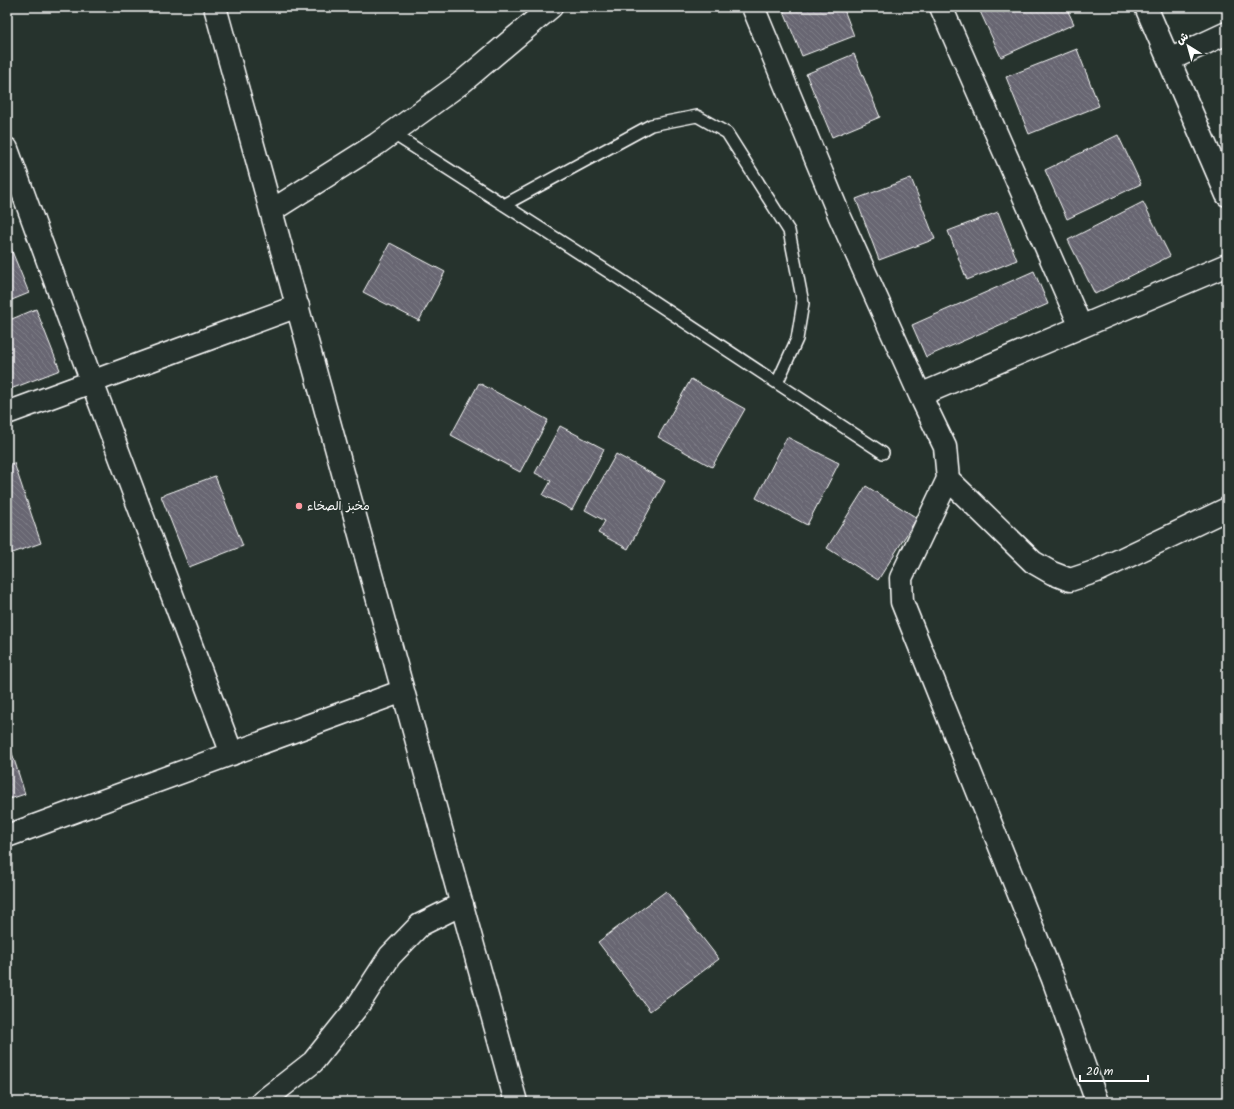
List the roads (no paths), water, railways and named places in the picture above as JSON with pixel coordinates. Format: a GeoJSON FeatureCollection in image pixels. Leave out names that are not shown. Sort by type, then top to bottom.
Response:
{"type":"FeatureCollection","features":[{"type":"Feature","properties":{"kind":"street"},"geometry":{"type":"LineString","coordinates":[[215,7],[516,1102]]}},
{"type":"Feature","properties":{"kind":"street"},"geometry":{"type":"LineString","coordinates":[[272,211],[377,144],[461,83],[550,7]]}},
{"type":"Feature","properties":{"kind":"street"},"geometry":{"type":"LineString","coordinates":[[752,7],[840,217],[920,395],[946,447],[948,479],[901,578],[902,602],[1053,979],[1097,1102]]}},
{"type":"Feature","properties":{"kind":"street"},"geometry":{"type":"LineString","coordinates":[[941,7],[1081,327]]}},
{"type":"Feature","properties":{"kind":"street"},"geometry":{"type":"LineString","coordinates":[[1146,7],[1227,195]]}},
{"type":"Feature","properties":{"kind":"street"},"geometry":{"type":"LineString","coordinates":[[1169,60],[1227,32]]}},
{"type":"Feature","properties":{"kind":"street"},"geometry":{"type":"LineString","coordinates":[[7,149],[92,382],[232,754]]}},
{"type":"Feature","properties":{"kind":"street"},"geometry":{"type":"LineString","coordinates":[[920,395],[1227,264]]}},
{"type":"Feature","properties":{"kind":"street"},"geometry":{"type":"LineString","coordinates":[[7,413],[298,306]]}},
{"type":"Feature","properties":{"kind":"street"},"geometry":{"type":"LineString","coordinates":[[948,479],[1034,562],[1052,573],[1070,580],[1097,571],[1227,509]]}},
{"type":"Feature","properties":{"kind":"street"},"geometry":{"type":"LineString","coordinates":[[7,836],[403,691]]}},
{"type":"Feature","properties":{"kind":"street"},"geometry":{"type":"LineString","coordinates":[[262,1102],[313,1062],[357,1007],[390,956],[420,925],[462,904]]}},
{"type":"Feature","properties":{"kind":"lane"},"geometry":{"type":"LineString","coordinates":[[504,205],[651,125],[697,116],[727,133],[789,230],[803,303],[797,339],[777,383]]}},
{"type":"Feature","properties":{"kind":"lane"},"geometry":{"type":"LineString","coordinates":[[392,133],[625,283],[883,453]]}},
{"type":"Feature","properties":{"kind":"place","name":"مخبز الصخاء"},"geometry":{"type":"Point","coordinates":[299,506]}}]}
